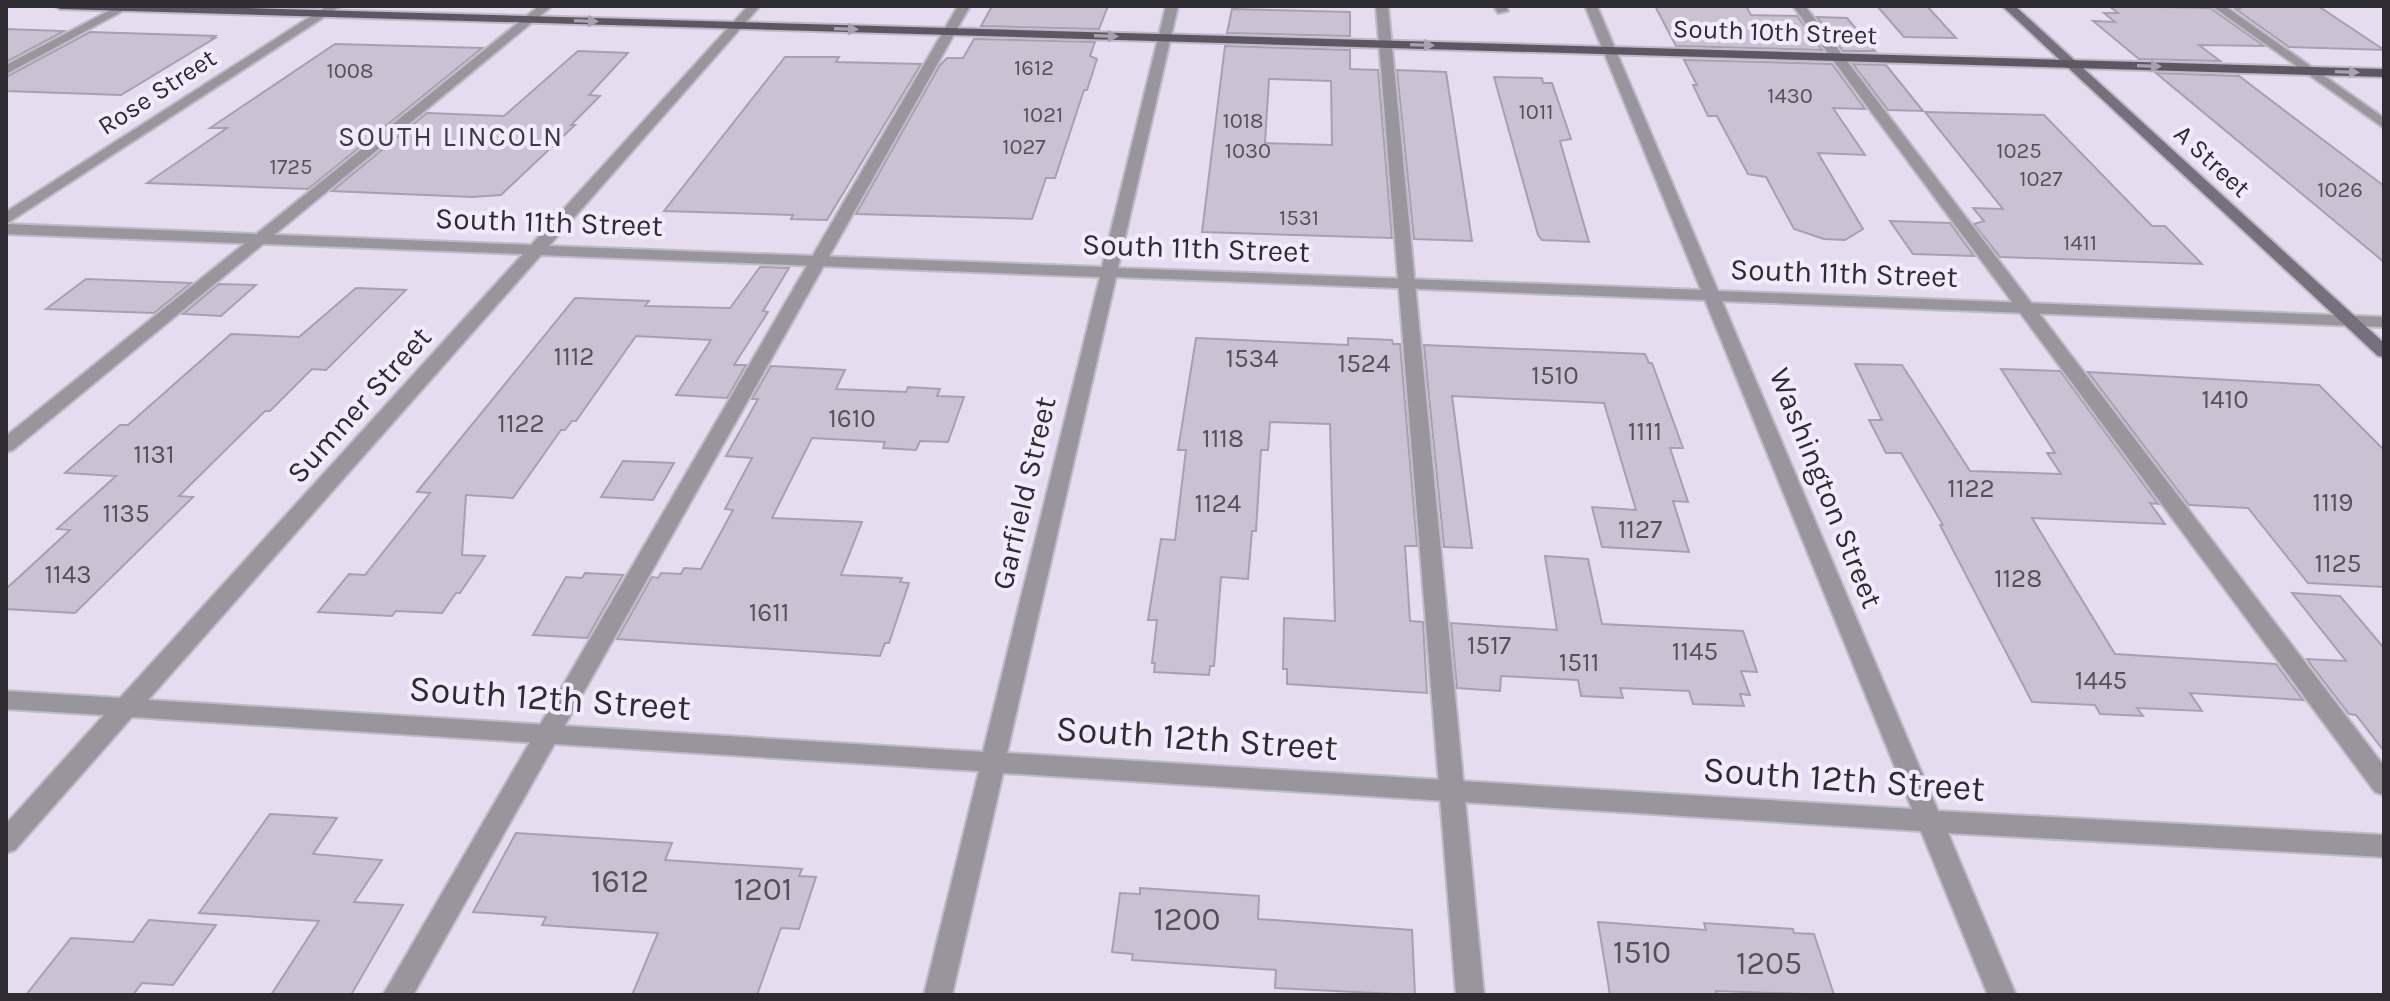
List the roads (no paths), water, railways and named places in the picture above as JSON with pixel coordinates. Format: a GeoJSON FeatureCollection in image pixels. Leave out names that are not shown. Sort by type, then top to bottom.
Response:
{"type":"FeatureCollection","features":[{"type":"Feature","properties":{"kind":"main road","name":"South 10th Street"},"geometry":{"type":"LineString","coordinates":[[60,6],[329,10],[736,26],[2384,73]]}},
{"type":"Feature","properties":{"kind":"main road","name":"A Street"},"geometry":{"type":"LineString","coordinates":[[2008,6],[2384,352]]}},
{"type":"Feature","properties":{"kind":"street"},"geometry":{"type":"LineString","coordinates":[[6,446],[546,6]]}},
{"type":"Feature","properties":{"kind":"street","name":"Sumner Street"},"geometry":{"type":"LineString","coordinates":[[6,842],[754,6]]}},
{"type":"Feature","properties":{"kind":"street"},"geometry":{"type":"LineString","coordinates":[[397,995],[964,6]]}},
{"type":"Feature","properties":{"kind":"street","name":"Garfield Street"},"geometry":{"type":"LineString","coordinates":[[938,995],[1172,6]]}},
{"type":"Feature","properties":{"kind":"street"},"geometry":{"type":"LineString","coordinates":[[1382,6],[1453,791],[1457,877],[1470,995]]}},
{"type":"Feature","properties":{"kind":"street","name":"Washington Street"},"geometry":{"type":"LineString","coordinates":[[1591,6],[2002,995]]}},
{"type":"Feature","properties":{"kind":"street"},"geometry":{"type":"LineString","coordinates":[[1799,6],[2384,785]]}},
{"type":"Feature","properties":{"kind":"street"},"geometry":{"type":"LineString","coordinates":[[2218,6],[2384,124]]}},
{"type":"Feature","properties":{"kind":"street"},"geometry":{"type":"LineString","coordinates":[[6,70],[124,7]]}},
{"type":"Feature","properties":{"kind":"street","name":"Rose Street"},"geometry":{"type":"LineString","coordinates":[[6,219],[329,10]]}},
{"type":"Feature","properties":{"kind":"street","name":"South 11th Street"},"geometry":{"type":"LineString","coordinates":[[6,229],[2384,322]]}},
{"type":"Feature","properties":{"kind":"street","name":"South 12th Street"},"geometry":{"type":"LineString","coordinates":[[6,700],[1928,821],[2384,846]]}},
{"type":"Feature","properties":{"kind":"district","name":"SOUTH LINCOLN"},"geometry":{"type":"Point","coordinates":[451,136]}}]}
